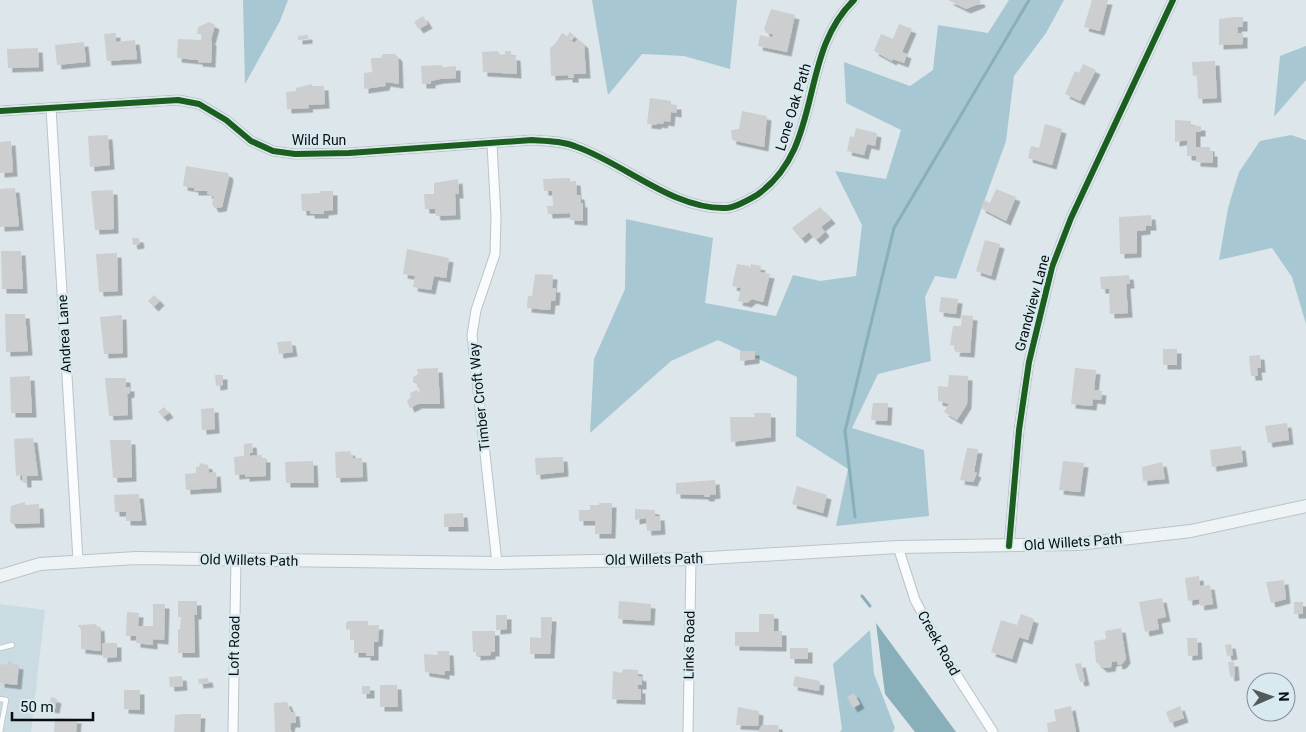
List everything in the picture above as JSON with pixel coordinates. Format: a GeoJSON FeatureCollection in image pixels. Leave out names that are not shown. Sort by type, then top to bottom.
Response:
{"type":"FeatureCollection","features":[{"type":"Feature","properties":{"kind":"main road","name":"Old Willets Path"},"geometry":{"type":"LineString","coordinates":[[0,576],[40,564],[78,560],[136,558],[497,563],[690,559],[898,547],[1078,544],[1191,531],[1306,506]]}},
{"type":"Feature","properties":{"kind":"street","name":"Lone Oak Path"},"geometry":{"type":"LineString","coordinates":[[598,155],[646,182],[688,202],[728,208],[755,196],[775,180],[790,160],[801,132],[826,38],[840,14],[854,0]]}},
{"type":"Feature","properties":{"kind":"street","name":"Grandview Lane"},"geometry":{"type":"LineString","coordinates":[[1009,546],[1019,430],[1029,362],[1052,267],[1072,218],[1173,0]]}},
{"type":"Feature","properties":{"kind":"street","name":"Wild Run"},"geometry":{"type":"LineString","coordinates":[[0,111],[150,100],[178,100],[198,104],[226,120],[251,141],[272,151],[295,154],[492,144],[532,140],[553,141],[575,146],[598,155]]}},
{"type":"Feature","properties":{"kind":"street","name":"Andrea Lane"},"geometry":{"type":"LineString","coordinates":[[51,108],[78,560]]}},
{"type":"Feature","properties":{"kind":"street","name":"Timber Croft Way"},"geometry":{"type":"LineString","coordinates":[[492,144],[496,217],[495,254],[476,310],[472,335],[497,563]]}},
{"type":"Feature","properties":{"kind":"street","name":"Creek Road"},"geometry":{"type":"LineString","coordinates":[[898,547],[915,600],[947,660],[993,732]]}},
{"type":"Feature","properties":{"kind":"street","name":"Links Road"},"geometry":{"type":"LineString","coordinates":[[688,732],[690,559]]}},
{"type":"Feature","properties":{"kind":"street","name":"Loft Road"},"geometry":{"type":"LineString","coordinates":[[233,732],[236,560]]}},
{"type":"Feature","properties":{"kind":"lane"},"geometry":{"type":"LineString","coordinates":[[0,648],[12,645]]}},
{"type":"Feature","properties":{"kind":"lane"},"geometry":{"type":"LineString","coordinates":[[0,699],[6,700],[0,732]]}},
{"type":"Feature","properties":{"kind":"shaded area"},"geometry":{"type":"Polygon","coordinates":[[[243,0],[288,0],[280,21],[245,84],[243,0]]]}},
{"type":"Feature","properties":{"kind":"shaded area"},"geometry":{"type":"Polygon","coordinates":[[[592,0],[737,0],[730,69],[684,56],[642,54],[608,95],[592,0]]]}},
{"type":"Feature","properties":{"kind":"shaded area"},"geometry":{"type":"Polygon","coordinates":[[[1009,0],[1064,0],[1046,33],[1014,76],[1006,141],[956,279],[935,276],[925,297],[931,361],[878,374],[852,428],[924,450],[929,516],[836,526],[848,469],[796,436],[797,377],[718,340],[671,361],[590,433],[594,359],[625,289],[626,219],[713,238],[705,303],[776,316],[793,275],[820,281],[856,276],[862,225],[835,171],[886,179],[901,130],[846,103],[844,62],[910,86],[933,70],[938,25],[988,33],[1009,0]]]}},
{"type":"Feature","properties":{"kind":"shaded area"},"geometry":{"type":"Polygon","coordinates":[[[1306,46],[1306,80],[1274,117],[1280,56],[1306,46]]]}},
{"type":"Feature","properties":{"kind":"shaded area"},"geometry":{"type":"Polygon","coordinates":[[[1291,135],[1306,140],[1306,324],[1292,277],[1272,248],[1219,260],[1228,208],[1239,172],[1260,141],[1291,135]]]}},
{"type":"Feature","properties":{"kind":"shaded area"},"geometry":{"type":"Polygon","coordinates":[[[0,604],[45,610],[31,732],[0,732],[0,604]]]}},
{"type":"Feature","properties":{"kind":"shaded area"},"geometry":{"type":"Polygon","coordinates":[[[876,623],[956,732],[915,732],[885,694],[876,623]]]}},
{"type":"Feature","properties":{"kind":"shaded area"},"geometry":{"type":"Polygon","coordinates":[[[870,630],[874,674],[895,728],[893,732],[840,732],[842,729],[833,664],[870,630]]]}},
{"type":"Feature","properties":{"kind":"building"},"geometry":{"type":"Polygon","coordinates":[[[948,0],[980,0],[981,3],[966,9],[948,0]]]}},
{"type":"Feature","properties":{"kind":"building"},"geometry":{"type":"Polygon","coordinates":[[[1092,0],[1108,0],[1100,31],[1084,27],[1092,0]]]}},
{"type":"Feature","properties":{"kind":"building"},"geometry":{"type":"Polygon","coordinates":[[[771,9],[795,15],[787,52],[758,46],[760,35],[772,38],[773,34],[766,33],[764,29],[771,9]]]}},
{"type":"Feature","properties":{"kind":"building"},"geometry":{"type":"Polygon","coordinates":[[[423,16],[428,24],[419,29],[414,22],[423,16]]]}},
{"type":"Feature","properties":{"kind":"building"},"geometry":{"type":"Polygon","coordinates":[[[1243,17],[1243,27],[1237,27],[1238,33],[1243,33],[1243,44],[1219,45],[1219,19],[1243,17]]]}},
{"type":"Feature","properties":{"kind":"building"},"geometry":{"type":"Polygon","coordinates":[[[209,22],[215,25],[211,40],[207,39],[212,41],[211,63],[177,58],[178,39],[201,40],[203,34],[197,34],[198,27],[209,22]]]}},
{"type":"Feature","properties":{"kind":"building"},"geometry":{"type":"Polygon","coordinates":[[[899,24],[912,29],[902,52],[907,54],[904,63],[893,59],[892,61],[874,51],[881,34],[893,39],[899,24]]]}},
{"type":"Feature","properties":{"kind":"building"},"geometry":{"type":"Polygon","coordinates":[[[570,32],[574,36],[570,40],[574,43],[578,39],[584,44],[586,74],[574,74],[574,78],[568,78],[568,75],[551,76],[550,48],[562,33],[567,36],[570,32]]]}},
{"type":"Feature","properties":{"kind":"building"},"geometry":{"type":"Polygon","coordinates":[[[116,33],[116,42],[135,40],[137,59],[107,61],[104,34],[116,33]]]}},
{"type":"Feature","properties":{"kind":"building"},"geometry":{"type":"Polygon","coordinates":[[[308,35],[308,39],[298,40],[298,36],[308,35]]]}},
{"type":"Feature","properties":{"kind":"building"},"geometry":{"type":"Polygon","coordinates":[[[84,42],[86,62],[57,65],[55,45],[84,42]]]}},
{"type":"Feature","properties":{"kind":"building"},"geometry":{"type":"Polygon","coordinates":[[[38,48],[39,67],[8,68],[7,49],[38,48]]]}},
{"type":"Feature","properties":{"kind":"building"},"geometry":{"type":"Polygon","coordinates":[[[497,51],[501,55],[505,54],[505,51],[511,51],[511,56],[516,56],[517,74],[483,72],[482,52],[497,51]]]}},
{"type":"Feature","properties":{"kind":"building"},"geometry":{"type":"Polygon","coordinates":[[[383,54],[395,54],[398,57],[399,84],[386,82],[385,86],[364,89],[364,73],[372,72],[371,58],[381,58],[383,54]]]}},
{"type":"Feature","properties":{"kind":"building"},"geometry":{"type":"Polygon","coordinates":[[[1215,61],[1217,98],[1198,99],[1197,75],[1193,76],[1192,62],[1215,61]]]}},
{"type":"Feature","properties":{"kind":"building"},"geometry":{"type":"Polygon","coordinates":[[[1083,64],[1096,70],[1080,101],[1065,94],[1075,71],[1079,73],[1083,64]]]}},
{"type":"Feature","properties":{"kind":"building"},"geometry":{"type":"Polygon","coordinates":[[[442,65],[442,67],[456,66],[456,78],[440,79],[431,81],[431,84],[422,84],[421,66],[442,65]]]}},
{"type":"Feature","properties":{"kind":"building"},"geometry":{"type":"Polygon","coordinates":[[[312,84],[312,86],[324,86],[325,104],[308,105],[309,108],[287,109],[286,92],[296,91],[296,88],[312,84]]]}},
{"type":"Feature","properties":{"kind":"building"},"geometry":{"type":"Polygon","coordinates":[[[650,98],[671,101],[671,105],[677,105],[677,113],[671,112],[670,122],[664,121],[663,124],[657,123],[657,125],[647,124],[650,98]]]}},
{"type":"Feature","properties":{"kind":"building"},"geometry":{"type":"Polygon","coordinates":[[[742,111],[767,116],[764,147],[732,140],[731,130],[739,129],[742,111]]]}},
{"type":"Feature","properties":{"kind":"building"},"geometry":{"type":"Polygon","coordinates":[[[1175,120],[1191,121],[1191,126],[1201,126],[1201,132],[1196,132],[1196,147],[1210,147],[1210,152],[1213,152],[1213,163],[1196,162],[1196,156],[1187,156],[1187,140],[1175,142],[1175,120]]]}},
{"type":"Feature","properties":{"kind":"building"},"geometry":{"type":"Polygon","coordinates":[[[1045,124],[1062,129],[1052,165],[1028,158],[1031,146],[1039,148],[1045,124]]]}},
{"type":"Feature","properties":{"kind":"building"},"geometry":{"type":"Polygon","coordinates":[[[856,128],[877,133],[875,146],[867,144],[864,155],[847,151],[850,136],[854,137],[856,128]]]}},
{"type":"Feature","properties":{"kind":"building"},"geometry":{"type":"Polygon","coordinates":[[[108,135],[110,165],[90,167],[88,136],[108,135]]]}},
{"type":"Feature","properties":{"kind":"building"},"geometry":{"type":"Polygon","coordinates":[[[11,141],[13,172],[0,173],[0,142],[11,141]]]}},
{"type":"Feature","properties":{"kind":"building"},"geometry":{"type":"Polygon","coordinates":[[[186,166],[228,173],[229,177],[222,207],[214,208],[212,204],[214,196],[207,194],[208,191],[194,191],[194,188],[183,186],[186,166]]]}},
{"type":"Feature","properties":{"kind":"building"},"geometry":{"type":"Polygon","coordinates":[[[570,178],[570,181],[576,181],[577,195],[580,195],[581,203],[583,203],[583,221],[570,220],[570,213],[548,214],[547,206],[553,206],[552,191],[544,191],[543,179],[570,178]]]}},
{"type":"Feature","properties":{"kind":"building"},"geometry":{"type":"Polygon","coordinates":[[[458,179],[459,194],[455,194],[456,215],[436,216],[435,209],[425,209],[424,194],[434,194],[434,183],[458,179]]]}},
{"type":"Feature","properties":{"kind":"building"},"geometry":{"type":"Polygon","coordinates":[[[15,188],[19,226],[0,227],[0,189],[15,188]]]}},
{"type":"Feature","properties":{"kind":"building"},"geometry":{"type":"Polygon","coordinates":[[[996,189],[1016,197],[1006,221],[981,208],[984,200],[990,203],[996,189]]]}},
{"type":"Feature","properties":{"kind":"building"},"geometry":{"type":"Polygon","coordinates":[[[113,190],[114,229],[95,230],[91,191],[113,190]]]}},
{"type":"Feature","properties":{"kind":"building"},"geometry":{"type":"Polygon","coordinates":[[[320,191],[333,191],[333,210],[324,211],[324,214],[310,214],[310,211],[302,211],[301,194],[320,193],[320,191]]]}},
{"type":"Feature","properties":{"kind":"building"},"geometry":{"type":"Polygon","coordinates":[[[820,207],[831,219],[821,227],[825,232],[816,240],[809,232],[801,239],[792,228],[820,207]]]}},
{"type":"Feature","properties":{"kind":"building"},"geometry":{"type":"Polygon","coordinates":[[[1151,215],[1152,226],[1146,226],[1146,230],[1137,231],[1137,253],[1120,254],[1119,217],[1151,215]]]}},
{"type":"Feature","properties":{"kind":"building"},"geometry":{"type":"Polygon","coordinates":[[[132,238],[139,238],[140,244],[133,245],[132,238]]]}},
{"type":"Feature","properties":{"kind":"building"},"geometry":{"type":"Polygon","coordinates":[[[985,240],[1000,244],[991,276],[976,271],[985,240]]]}},
{"type":"Feature","properties":{"kind":"building"},"geometry":{"type":"Polygon","coordinates":[[[407,249],[449,258],[446,278],[434,276],[431,290],[413,287],[415,276],[403,274],[407,249]]]}},
{"type":"Feature","properties":{"kind":"building"},"geometry":{"type":"Polygon","coordinates":[[[1,251],[21,251],[23,289],[2,289],[1,251]]]}},
{"type":"Feature","properties":{"kind":"building"},"geometry":{"type":"Polygon","coordinates":[[[117,253],[118,291],[99,292],[96,254],[117,253]]]}},
{"type":"Feature","properties":{"kind":"building"},"geometry":{"type":"Polygon","coordinates":[[[737,264],[749,266],[750,269],[751,264],[761,266],[760,272],[770,274],[763,302],[752,299],[747,303],[738,301],[741,288],[732,286],[737,264]]]}},
{"type":"Feature","properties":{"kind":"building"},"geometry":{"type":"Polygon","coordinates":[[[535,274],[553,275],[552,288],[556,288],[555,301],[551,301],[550,310],[527,308],[528,296],[532,296],[535,274]]]}},
{"type":"Feature","properties":{"kind":"building"},"geometry":{"type":"Polygon","coordinates":[[[1129,275],[1130,284],[1126,284],[1128,313],[1110,314],[1109,289],[1101,289],[1100,277],[1129,275]]]}},
{"type":"Feature","properties":{"kind":"building"},"geometry":{"type":"Polygon","coordinates":[[[154,295],[160,301],[154,307],[148,301],[154,295]]]}},
{"type":"Feature","properties":{"kind":"building"},"geometry":{"type":"Polygon","coordinates":[[[941,297],[958,299],[956,314],[939,312],[941,297]]]}},
{"type":"Feature","properties":{"kind":"building"},"geometry":{"type":"Polygon","coordinates":[[[5,314],[25,314],[28,351],[6,352],[5,314]]]}},
{"type":"Feature","properties":{"kind":"building"},"geometry":{"type":"Polygon","coordinates":[[[122,315],[123,353],[104,354],[100,317],[122,315]]]}},
{"type":"Feature","properties":{"kind":"building"},"geometry":{"type":"Polygon","coordinates":[[[962,315],[973,316],[970,353],[955,352],[956,346],[950,345],[953,326],[961,326],[962,315]]]}},
{"type":"Feature","properties":{"kind":"building"},"geometry":{"type":"Polygon","coordinates":[[[291,341],[293,352],[279,354],[277,342],[291,341]]]}},
{"type":"Feature","properties":{"kind":"building"},"geometry":{"type":"Polygon","coordinates":[[[1163,349],[1177,349],[1177,365],[1163,365],[1163,349]]]}},
{"type":"Feature","properties":{"kind":"building"},"geometry":{"type":"Polygon","coordinates":[[[740,351],[755,351],[755,359],[740,361],[740,351]]]}},
{"type":"Feature","properties":{"kind":"building"},"geometry":{"type":"Polygon","coordinates":[[[1260,355],[1261,368],[1257,368],[1258,376],[1251,376],[1249,356],[1260,355]]]}},
{"type":"Feature","properties":{"kind":"building"},"geometry":{"type":"Polygon","coordinates":[[[438,368],[440,404],[418,404],[410,408],[407,401],[411,397],[410,393],[417,390],[420,393],[418,385],[413,382],[413,377],[418,374],[417,369],[438,368]]]}},
{"type":"Feature","properties":{"kind":"building"},"geometry":{"type":"Polygon","coordinates":[[[1075,368],[1096,370],[1094,390],[1102,391],[1101,400],[1093,399],[1092,406],[1071,404],[1075,368]]]}},
{"type":"Feature","properties":{"kind":"building"},"geometry":{"type":"Polygon","coordinates":[[[215,375],[223,375],[223,385],[216,386],[215,375]]]}},
{"type":"Feature","properties":{"kind":"building"},"geometry":{"type":"Polygon","coordinates":[[[949,375],[968,376],[967,404],[957,420],[944,412],[949,404],[938,401],[938,386],[948,387],[949,375]]]}},
{"type":"Feature","properties":{"kind":"building"},"geometry":{"type":"Polygon","coordinates":[[[30,376],[32,413],[11,413],[10,377],[30,376]]]}},
{"type":"Feature","properties":{"kind":"building"},"geometry":{"type":"Polygon","coordinates":[[[105,378],[126,378],[126,387],[130,387],[130,393],[127,394],[128,415],[109,416],[105,378]]]}},
{"type":"Feature","properties":{"kind":"building"},"geometry":{"type":"Polygon","coordinates":[[[873,403],[888,403],[887,421],[871,420],[873,403]]]}},
{"type":"Feature","properties":{"kind":"building"},"geometry":{"type":"Polygon","coordinates":[[[164,407],[169,413],[163,417],[158,412],[164,407]]]}},
{"type":"Feature","properties":{"kind":"building"},"geometry":{"type":"Polygon","coordinates":[[[214,408],[215,429],[202,430],[201,409],[214,408]]]}},
{"type":"Feature","properties":{"kind":"building"},"geometry":{"type":"Polygon","coordinates":[[[754,413],[771,413],[771,437],[731,442],[730,417],[755,417],[754,413]]]}},
{"type":"Feature","properties":{"kind":"building"},"geometry":{"type":"Polygon","coordinates":[[[1287,423],[1289,440],[1268,443],[1265,426],[1287,423]]]}},
{"type":"Feature","properties":{"kind":"building"},"geometry":{"type":"Polygon","coordinates":[[[33,438],[38,476],[27,476],[27,483],[23,483],[22,475],[16,476],[14,439],[33,438]]]}},
{"type":"Feature","properties":{"kind":"building"},"geometry":{"type":"Polygon","coordinates":[[[110,440],[131,440],[132,477],[113,478],[110,440]]]}},
{"type":"Feature","properties":{"kind":"building"},"geometry":{"type":"Polygon","coordinates":[[[252,443],[253,453],[250,453],[250,456],[262,455],[262,458],[266,458],[266,476],[245,477],[245,474],[235,475],[234,457],[244,456],[244,444],[252,443]]]}},
{"type":"Feature","properties":{"kind":"building"},"geometry":{"type":"Polygon","coordinates":[[[1241,446],[1243,462],[1212,467],[1210,450],[1241,446]]]}},
{"type":"Feature","properties":{"kind":"building"},"geometry":{"type":"Polygon","coordinates":[[[967,448],[978,449],[974,472],[977,473],[973,482],[960,480],[967,448]]]}},
{"type":"Feature","properties":{"kind":"building"},"geometry":{"type":"Polygon","coordinates":[[[350,451],[353,458],[362,458],[363,477],[336,478],[335,452],[350,451]]]}},
{"type":"Feature","properties":{"kind":"building"},"geometry":{"type":"Polygon","coordinates":[[[563,457],[564,472],[536,475],[535,458],[563,457]]]}},
{"type":"Feature","properties":{"kind":"building"},"geometry":{"type":"Polygon","coordinates":[[[313,461],[314,483],[286,483],[285,462],[313,461]]]}},
{"type":"Feature","properties":{"kind":"building"},"geometry":{"type":"Polygon","coordinates":[[[1063,461],[1084,463],[1080,492],[1059,490],[1063,461]]]}},
{"type":"Feature","properties":{"kind":"building"},"geometry":{"type":"Polygon","coordinates":[[[1162,462],[1165,479],[1143,481],[1142,467],[1162,462]]]}},
{"type":"Feature","properties":{"kind":"building"},"geometry":{"type":"Polygon","coordinates":[[[199,463],[208,465],[209,473],[216,472],[217,488],[186,490],[185,474],[196,473],[196,467],[200,466],[199,463]]]}},
{"type":"Feature","properties":{"kind":"building"},"geometry":{"type":"Polygon","coordinates":[[[715,480],[716,494],[710,495],[710,497],[676,494],[676,483],[715,480]]]}},
{"type":"Feature","properties":{"kind":"building"},"geometry":{"type":"Polygon","coordinates":[[[797,486],[827,495],[823,513],[792,504],[797,486]]]}},
{"type":"Feature","properties":{"kind":"building"},"geometry":{"type":"Polygon","coordinates":[[[139,494],[142,521],[126,521],[126,512],[115,512],[114,495],[139,494]]]}},
{"type":"Feature","properties":{"kind":"building"},"geometry":{"type":"Polygon","coordinates":[[[25,502],[25,505],[39,504],[40,523],[12,524],[10,521],[11,506],[25,502]]]}},
{"type":"Feature","properties":{"kind":"building"},"geometry":{"type":"Polygon","coordinates":[[[599,503],[612,503],[611,534],[595,534],[595,521],[579,521],[579,510],[590,510],[590,505],[599,505],[599,503]]]}},
{"type":"Feature","properties":{"kind":"building"},"geometry":{"type":"Polygon","coordinates":[[[635,509],[655,510],[655,516],[660,516],[661,530],[647,531],[646,518],[635,520],[635,509]]]}},
{"type":"Feature","properties":{"kind":"building"},"geometry":{"type":"Polygon","coordinates":[[[463,513],[464,527],[444,527],[444,514],[463,513]]]}},
{"type":"Feature","properties":{"kind":"building"},"geometry":{"type":"Polygon","coordinates":[[[1199,576],[1200,586],[1210,585],[1213,604],[1200,606],[1199,599],[1188,601],[1185,578],[1199,576]]]}},
{"type":"Feature","properties":{"kind":"building"},"geometry":{"type":"Polygon","coordinates":[[[1284,580],[1286,599],[1271,603],[1266,582],[1284,580]]]}},
{"type":"Feature","properties":{"kind":"building"},"geometry":{"type":"Polygon","coordinates":[[[1162,598],[1166,617],[1157,619],[1159,629],[1145,632],[1139,602],[1162,598]]]}},
{"type":"Feature","properties":{"kind":"building"},"geometry":{"type":"Polygon","coordinates":[[[178,601],[197,601],[197,615],[194,615],[195,653],[178,653],[178,629],[180,629],[181,617],[178,617],[178,601]]]}},
{"type":"Feature","properties":{"kind":"building"},"geometry":{"type":"Polygon","coordinates":[[[619,601],[651,604],[650,621],[618,619],[619,601]]]}},
{"type":"Feature","properties":{"kind":"building"},"geometry":{"type":"Polygon","coordinates":[[[1294,602],[1303,602],[1303,614],[1294,614],[1294,602]]]}},
{"type":"Feature","properties":{"kind":"building"},"geometry":{"type":"Polygon","coordinates":[[[153,604],[165,604],[164,640],[153,639],[153,645],[136,643],[136,636],[126,636],[127,612],[139,613],[138,626],[153,626],[153,604]]]}},
{"type":"Feature","properties":{"kind":"building"},"geometry":{"type":"Polygon","coordinates":[[[759,614],[774,614],[774,631],[782,631],[782,647],[735,646],[735,632],[759,632],[759,614]]]}},
{"type":"Feature","properties":{"kind":"building"},"geometry":{"type":"Polygon","coordinates":[[[1021,614],[1034,619],[1028,640],[1019,637],[1012,659],[991,652],[1001,620],[1017,625],[1021,614]]]}},
{"type":"Feature","properties":{"kind":"building"},"geometry":{"type":"Polygon","coordinates":[[[496,615],[507,615],[507,629],[496,630],[496,615]]]}},
{"type":"Feature","properties":{"kind":"building"},"geometry":{"type":"Polygon","coordinates":[[[541,617],[552,617],[550,654],[530,654],[530,637],[541,638],[541,617]]]}},
{"type":"Feature","properties":{"kind":"building"},"geometry":{"type":"Polygon","coordinates":[[[348,621],[368,621],[368,626],[379,625],[378,642],[374,642],[374,656],[366,656],[366,653],[354,653],[354,640],[350,640],[350,629],[346,630],[346,623],[348,621]]]}},
{"type":"Feature","properties":{"kind":"building"},"geometry":{"type":"Polygon","coordinates":[[[96,624],[97,627],[100,626],[101,651],[81,649],[81,630],[78,625],[96,624]]]}},
{"type":"Feature","properties":{"kind":"building"},"geometry":{"type":"Polygon","coordinates":[[[1121,628],[1126,659],[1122,664],[1118,665],[1117,661],[1112,662],[1111,667],[1103,668],[1096,662],[1094,641],[1106,639],[1105,631],[1121,628]]]}},
{"type":"Feature","properties":{"kind":"building"},"geometry":{"type":"Polygon","coordinates":[[[472,631],[495,631],[495,652],[491,652],[491,655],[476,656],[476,652],[473,652],[472,631]]]}},
{"type":"Feature","properties":{"kind":"building"},"geometry":{"type":"Polygon","coordinates":[[[1187,638],[1197,638],[1198,655],[1188,656],[1187,638]]]}},
{"type":"Feature","properties":{"kind":"building"},"geometry":{"type":"Polygon","coordinates":[[[102,643],[117,643],[117,657],[103,658],[102,643]]]}},
{"type":"Feature","properties":{"kind":"building"},"geometry":{"type":"Polygon","coordinates":[[[1231,644],[1233,655],[1227,656],[1225,645],[1231,644]]]}},
{"type":"Feature","properties":{"kind":"building"},"geometry":{"type":"Polygon","coordinates":[[[790,648],[808,648],[808,659],[790,659],[790,648]]]}},
{"type":"Feature","properties":{"kind":"building"},"geometry":{"type":"Polygon","coordinates":[[[437,651],[449,651],[450,671],[445,671],[445,675],[425,672],[424,654],[438,655],[437,651]]]}},
{"type":"Feature","properties":{"kind":"building"},"geometry":{"type":"Polygon","coordinates":[[[8,661],[19,665],[17,685],[0,683],[0,664],[7,665],[8,661]]]}},
{"type":"Feature","properties":{"kind":"building"},"geometry":{"type":"Polygon","coordinates":[[[1228,662],[1234,662],[1235,676],[1230,677],[1228,662]]]}},
{"type":"Feature","properties":{"kind":"building"},"geometry":{"type":"Polygon","coordinates":[[[1081,663],[1085,681],[1080,682],[1075,664],[1081,663]]]}},
{"type":"Feature","properties":{"kind":"building"},"geometry":{"type":"Polygon","coordinates":[[[623,669],[638,670],[638,676],[642,677],[642,685],[638,685],[638,689],[641,689],[641,700],[612,699],[613,671],[622,673],[623,669]]]}},
{"type":"Feature","properties":{"kind":"building"},"geometry":{"type":"Polygon","coordinates":[[[182,676],[183,686],[170,687],[169,677],[182,676]]]}},
{"type":"Feature","properties":{"kind":"building"},"geometry":{"type":"Polygon","coordinates":[[[795,676],[820,681],[819,691],[793,686],[795,676]]]}},
{"type":"Feature","properties":{"kind":"building"},"geometry":{"type":"Polygon","coordinates":[[[208,678],[209,683],[199,684],[198,679],[208,678]]]}},
{"type":"Feature","properties":{"kind":"building"},"geometry":{"type":"Polygon","coordinates":[[[380,685],[397,685],[398,707],[380,707],[380,685]]]}},
{"type":"Feature","properties":{"kind":"building"},"geometry":{"type":"Polygon","coordinates":[[[362,686],[370,686],[370,694],[362,694],[362,686]]]}},
{"type":"Feature","properties":{"kind":"building"},"geometry":{"type":"Polygon","coordinates":[[[124,690],[140,690],[140,710],[124,709],[124,690]]]}},
{"type":"Feature","properties":{"kind":"building"},"geometry":{"type":"Polygon","coordinates":[[[854,693],[860,704],[853,708],[847,697],[854,693]]]}},
{"type":"Feature","properties":{"kind":"building"},"geometry":{"type":"Polygon","coordinates":[[[51,697],[57,699],[55,709],[49,708],[51,697]]]}},
{"type":"Feature","properties":{"kind":"building"},"geometry":{"type":"Polygon","coordinates":[[[287,702],[291,712],[295,712],[296,723],[291,723],[290,728],[292,732],[275,732],[274,703],[287,702]]]}},
{"type":"Feature","properties":{"kind":"building"},"geometry":{"type":"Polygon","coordinates":[[[1071,706],[1076,732],[1048,732],[1047,723],[1056,721],[1054,710],[1071,706]]]}},
{"type":"Feature","properties":{"kind":"building"},"geometry":{"type":"Polygon","coordinates":[[[1180,706],[1184,718],[1170,723],[1166,712],[1180,706]]]}},
{"type":"Feature","properties":{"kind":"building"},"geometry":{"type":"Polygon","coordinates":[[[738,707],[759,711],[758,726],[736,725],[738,707]]]}},
{"type":"Feature","properties":{"kind":"building"},"geometry":{"type":"Polygon","coordinates":[[[201,714],[200,732],[174,732],[175,715],[201,714]]]}},
{"type":"Feature","properties":{"kind":"building"},"geometry":{"type":"Polygon","coordinates":[[[55,718],[77,719],[76,732],[54,732],[55,718]]]}},
{"type":"Feature","properties":{"kind":"building"},"geometry":{"type":"Polygon","coordinates":[[[762,725],[778,725],[779,732],[758,732],[762,725]]]}},
{"type":"Feature","properties":{"kind":"waterway"},"geometry":{"type":"LineString","coordinates":[[855,517],[845,431],[894,228],[1029,0]]}},
{"type":"Feature","properties":{"kind":"waterway"},"geometry":{"type":"LineString","coordinates":[[862,596],[870,606]]}},
{"type":"Feature","properties":{"kind":"cycle path"},"geometry":{"type":"LineString","coordinates":[[0,111],[178,100],[199,104],[226,120],[251,141],[273,151],[295,154],[349,153],[532,140],[555,142],[572,145],[595,155],[650,185],[688,202],[707,207],[730,208],[757,195],[778,175],[793,152],[803,127],[824,47],[836,22],[854,0]]}},
{"type":"Feature","properties":{"kind":"cycle path"},"geometry":{"type":"LineString","coordinates":[[1009,546],[1019,430],[1029,362],[1052,267],[1071,218],[1173,0]]}}]}
